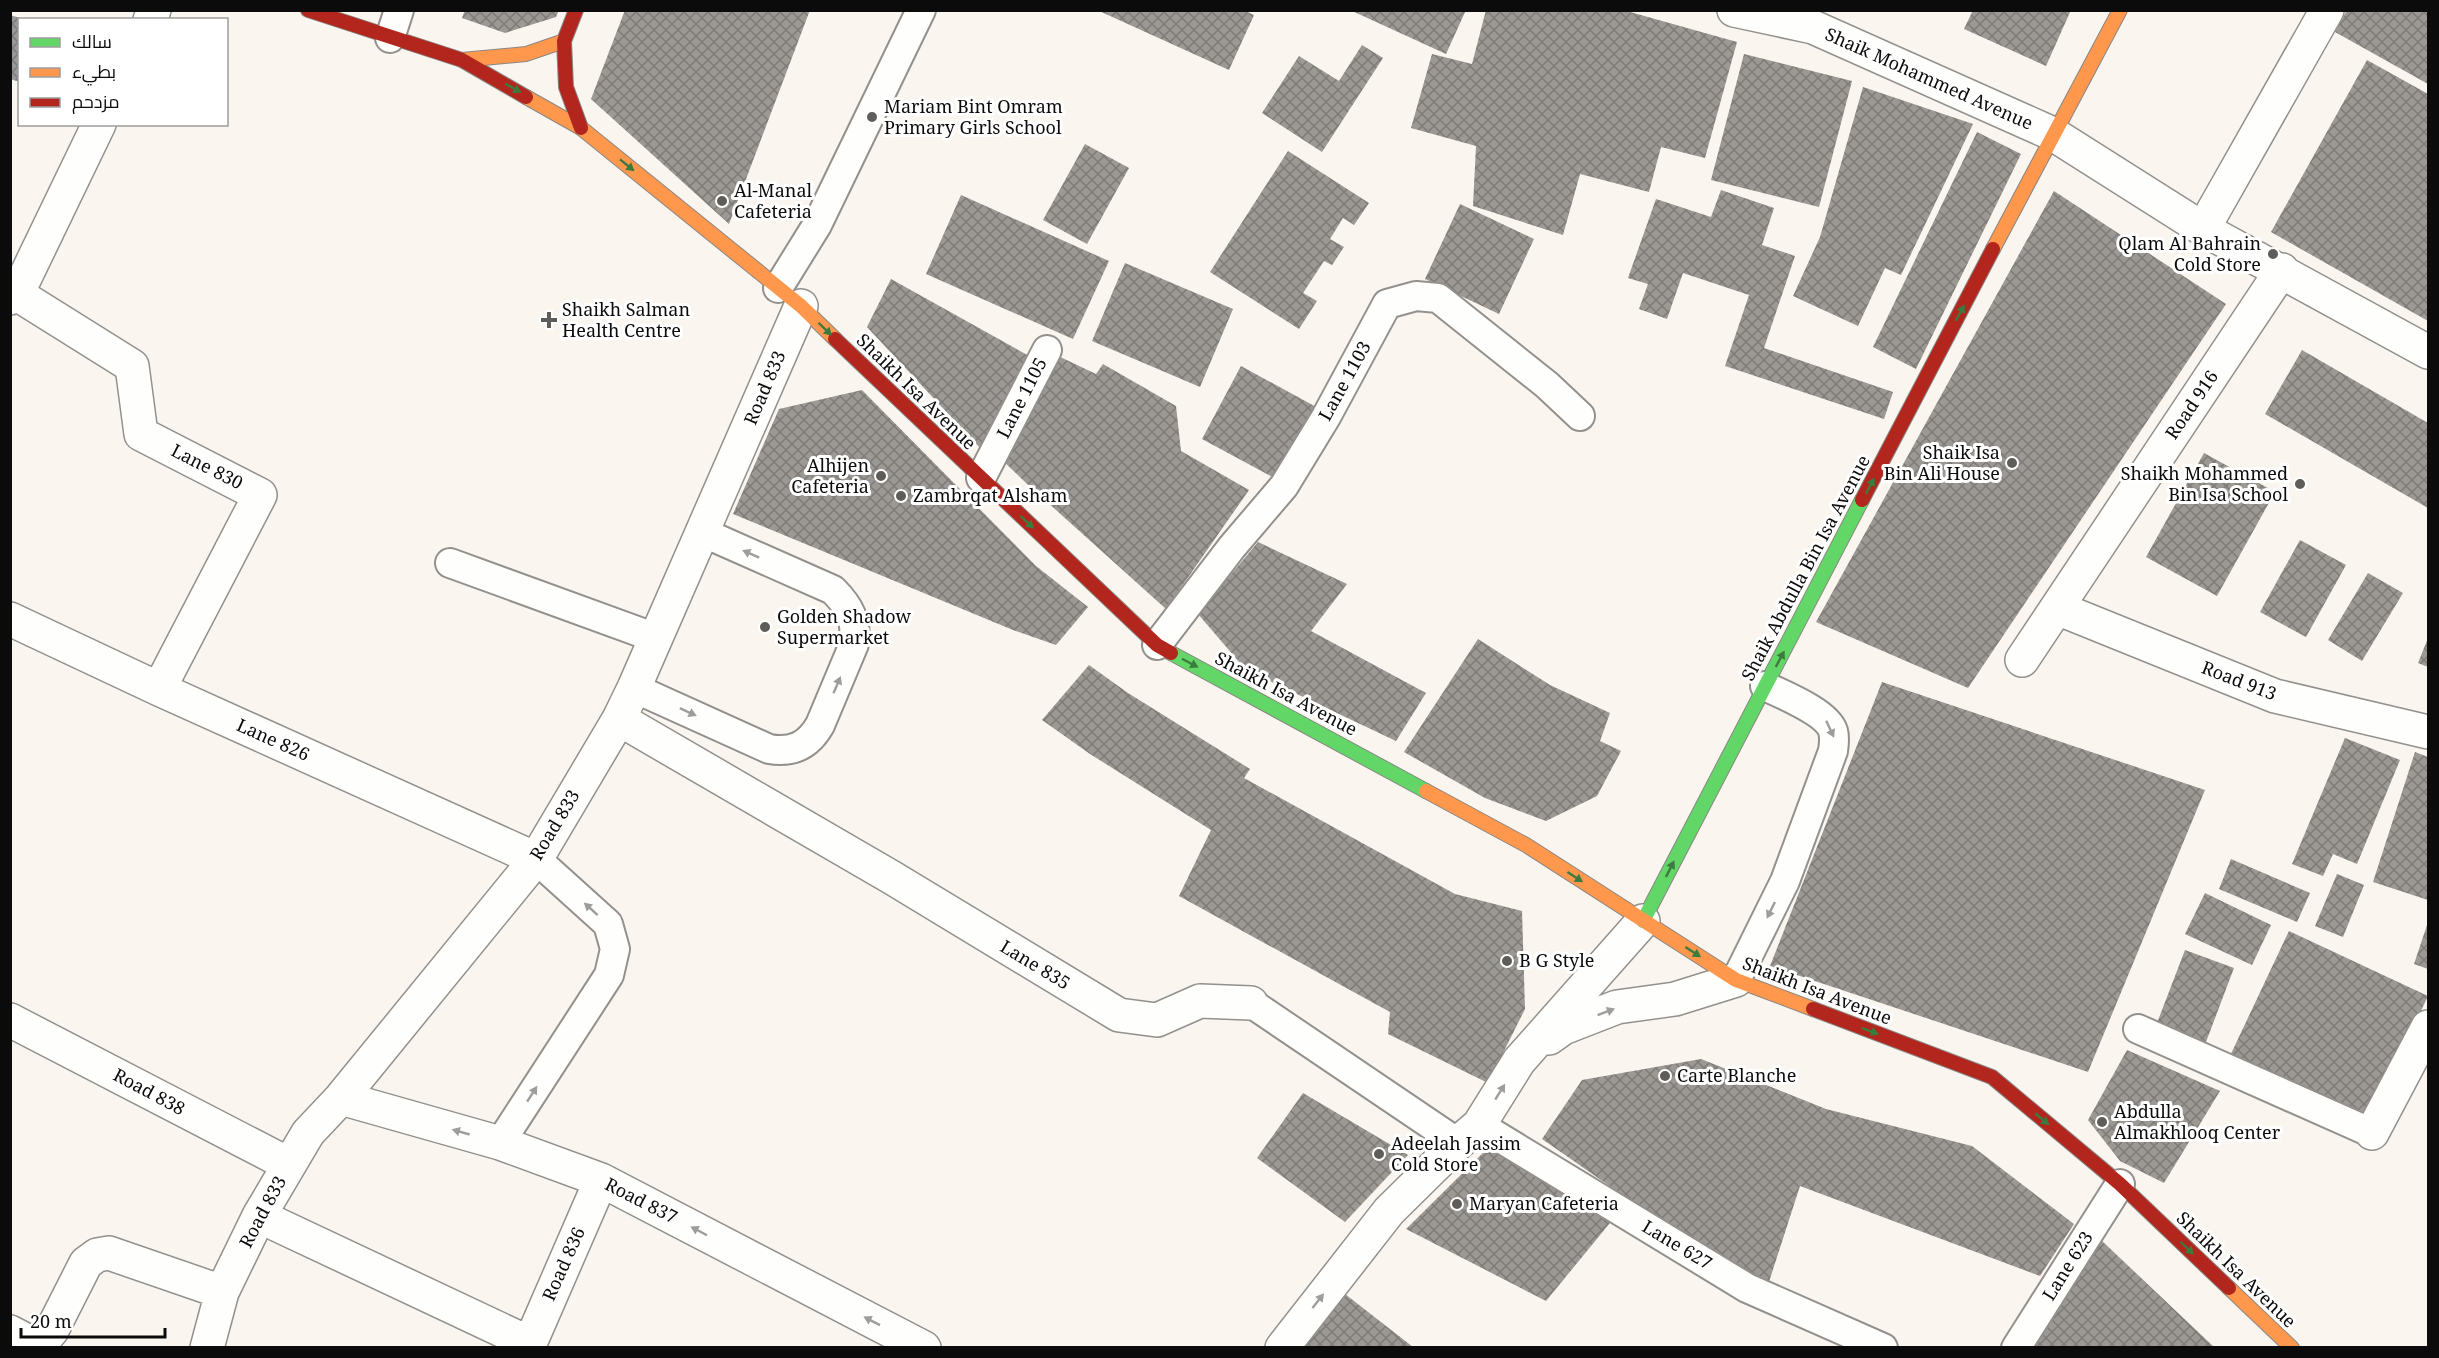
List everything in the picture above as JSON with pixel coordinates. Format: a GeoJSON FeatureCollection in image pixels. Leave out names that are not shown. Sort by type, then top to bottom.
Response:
{"type":"FeatureCollection","features":[{"type":"Feature","properties":{"kind":"street","name":"Shaikh Isa Avenue"},"geometry":{"type":"LineString","coordinates":[[308,10],[462,60],[581,128],[789,297],[1157,645],[1526,845],[1736,980],[1992,1077],[2120,1184],[2292,1347]]}},
{"type":"Feature","properties":{"kind":"street"},"geometry":{"type":"LineString","coordinates":[[576,10],[564,41],[566,87],[581,128]]}},
{"type":"Feature","properties":{"kind":"street","name":"Shaik Mohammed Avenue"},"geometry":{"type":"LineString","coordinates":[[1734,10],[1817,19],[2053,134]]}},
{"type":"Feature","properties":{"kind":"street","name":"Shaik Abdulla Bin Isa Avenue"},"geometry":{"type":"LineString","coordinates":[[1643,921],[2053,134],[2120,10]]}},
{"type":"Feature","properties":{"kind":"street"},"geometry":{"type":"LineString","coordinates":[[2203,229],[2327,10]]}},
{"type":"Feature","properties":{"kind":"street"},"geometry":{"type":"LineString","coordinates":[[462,60],[504,58],[538,53],[564,41]]}},
{"type":"Feature","properties":{"kind":"street","name":"Lane 830"},"geometry":{"type":"LineString","coordinates":[[98,126],[14,296],[132,366],[141,434],[260,495],[159,689]]}},
{"type":"Feature","properties":{"kind":"street"},"geometry":{"type":"LineString","coordinates":[[2053,134],[2203,229],[2282,270],[2428,352]]}},
{"type":"Feature","properties":{"kind":"street","name":"Road 916"},"geometry":{"type":"LineString","coordinates":[[2022,660],[2282,270]]}},
{"type":"Feature","properties":{"kind":"street","name":"Road 833"},"geometry":{"type":"LineString","coordinates":[[207,1347],[222,1292],[260,1215],[308,1133],[341,1098],[536,859],[619,719],[702,532],[789,297]]}},
{"type":"Feature","properties":{"kind":"street","name":"Road 913"},"geometry":{"type":"LineString","coordinates":[[2057,608],[2275,696],[2428,732]]}},
{"type":"Feature","properties":{"kind":"street","name":"Lane 826"},"geometry":{"type":"LineString","coordinates":[[10,619],[159,689],[536,859]]}},
{"type":"Feature","properties":{"kind":"street","name":"Lane 835"},"geometry":{"type":"LineString","coordinates":[[619,719],[891,877],[1119,1015],[1157,1020],[1200,1001],[1251,1003]]}},
{"type":"Feature","properties":{"kind":"street"},"geometry":{"type":"LineString","coordinates":[[1282,1347],[1389,1211],[1469,1134],[1519,1061],[1643,921]]}},
{"type":"Feature","properties":{"kind":"street"},"geometry":{"type":"LineString","coordinates":[[1519,1061],[1563,1028],[1617,1007],[1675,999],[1736,980]]}},
{"type":"Feature","properties":{"kind":"street","name":"Road 838"},"geometry":{"type":"LineString","coordinates":[[10,1020],[288,1164]]}},
{"type":"Feature","properties":{"kind":"street"},"geometry":{"type":"LineString","coordinates":[[2372,1133],[2428,1027]]}},
{"type":"Feature","properties":{"kind":"street","name":"Road 837"},"geometry":{"type":"LineString","coordinates":[[341,1098],[500,1143],[601,1180],[924,1347]]}},
{"type":"Feature","properties":{"kind":"street","name":"Road 836"},"geometry":{"type":"LineString","coordinates":[[529,1345],[601,1180]]}},
{"type":"Feature","properties":{"kind":"street"},"geometry":{"type":"LineString","coordinates":[[260,1215],[529,1345]]}},
{"type":"Feature","properties":{"kind":"street"},"geometry":{"type":"LineString","coordinates":[[10,1332],[29,1342],[41,1343],[52,1330],[86,1263],[97,1254],[109,1253],[222,1292]]}},
{"type":"Feature","properties":{"kind":"lane"},"geometry":{"type":"LineString","coordinates":[[390,38],[399,10]]}},
{"type":"Feature","properties":{"kind":"lane"},"geometry":{"type":"LineString","coordinates":[[789,297],[818,225],[921,10]]}},
{"type":"Feature","properties":{"kind":"lane","name":"Lane 1103"},"geometry":{"type":"LineString","coordinates":[[1157,645],[1232,547],[1284,486],[1326,417],[1387,304],[1416,296],[1438,298],[1547,385],[1580,416]]}},
{"type":"Feature","properties":{"kind":"lane","name":"Lane 1105"},"geometry":{"type":"LineString","coordinates":[[981,478],[1047,350]]}},
{"type":"Feature","properties":{"kind":"lane"},"geometry":{"type":"LineString","coordinates":[[634,688],[769,749],[781,751],[804,745],[814,736],[820,725],[854,644],[853,617],[845,602],[833,590],[702,532]]}},
{"type":"Feature","properties":{"kind":"lane"},"geometry":{"type":"LineString","coordinates":[[450,563],[656,638]]}},
{"type":"Feature","properties":{"kind":"lane"},"geometry":{"type":"LineString","coordinates":[[1736,980],[1785,881],[1835,740],[1833,729],[1826,719],[1765,686]]}},
{"type":"Feature","properties":{"kind":"lane"},"geometry":{"type":"LineString","coordinates":[[500,1143],[609,975],[615,949],[608,924],[536,859]]}},
{"type":"Feature","properties":{"kind":"lane","name":"Lane 835"},"geometry":{"type":"LineString","coordinates":[[1251,1003],[1469,1134]]}},
{"type":"Feature","properties":{"kind":"lane"},"geometry":{"type":"LineString","coordinates":[[2138,1029],[2372,1133]]}},
{"type":"Feature","properties":{"kind":"lane","name":"Lane 627"},"geometry":{"type":"LineString","coordinates":[[1469,1134],[1747,1288],[1883,1347]]}},
{"type":"Feature","properties":{"kind":"lane","name":"Lane 623"},"geometry":{"type":"LineString","coordinates":[[2016,1347],[2120,1184]]}},
{"type":"Feature","properties":{"kind":"building"},"geometry":{"type":"Polygon","coordinates":[[[465,10],[559,10],[556,17],[505,33],[462,18],[465,10]]]}},
{"type":"Feature","properties":{"kind":"building"},"geometry":{"type":"Polygon","coordinates":[[[625,10],[810,10],[729,224],[591,99],[625,10]]]}},
{"type":"Feature","properties":{"kind":"building"},"geometry":{"type":"Polygon","coordinates":[[[1097,10],[1243,10],[1254,15],[1229,70],[1097,10]]]}},
{"type":"Feature","properties":{"kind":"building"},"geometry":{"type":"Polygon","coordinates":[[[1350,10],[1466,10],[1446,54],[1350,10]]]}},
{"type":"Feature","properties":{"kind":"building"},"geometry":{"type":"Polygon","coordinates":[[[1486,10],[1623,10],[1737,42],[1705,158],[1661,147],[1649,192],[1580,174],[1563,235],[1473,206],[1476,146],[1411,128],[1432,54],[1472,64],[1486,10]]]}},
{"type":"Feature","properties":{"kind":"building"},"geometry":{"type":"Polygon","coordinates":[[[1973,10],[2071,10],[2046,66],[1964,29],[1973,10]]]}},
{"type":"Feature","properties":{"kind":"building"},"geometry":{"type":"Polygon","coordinates":[[[2347,10],[2428,10],[2428,84],[2335,32],[2347,10]]]}},
{"type":"Feature","properties":{"kind":"building"},"geometry":{"type":"Polygon","coordinates":[[[10,15],[20,18],[18,18],[18,81],[10,79],[10,15]]]}},
{"type":"Feature","properties":{"kind":"building"},"geometry":{"type":"Polygon","coordinates":[[[1362,45],[1383,58],[1322,152],[1262,113],[1299,56],[1339,81],[1362,45]]]}},
{"type":"Feature","properties":{"kind":"building"},"geometry":{"type":"Polygon","coordinates":[[[1744,54],[1852,81],[1819,207],[1711,180],[1744,54]]]}},
{"type":"Feature","properties":{"kind":"building"},"geometry":{"type":"Polygon","coordinates":[[[2367,60],[2428,94],[2428,321],[2271,232],[2367,60]]]}},
{"type":"Feature","properties":{"kind":"building"},"geometry":{"type":"Polygon","coordinates":[[[1863,87],[1973,124],[1901,275],[1885,268],[1858,326],[1793,296],[1820,237],[1863,87]]]}},
{"type":"Feature","properties":{"kind":"building"},"geometry":{"type":"Polygon","coordinates":[[[1977,132],[2021,154],[1916,369],[1873,347],[1977,132]]]}},
{"type":"Feature","properties":{"kind":"building"},"geometry":{"type":"Polygon","coordinates":[[[1085,144],[1129,168],[1087,244],[1043,220],[1085,144]]]}},
{"type":"Feature","properties":{"kind":"building"},"geometry":{"type":"Polygon","coordinates":[[[1288,151],[1369,203],[1354,225],[1343,218],[1330,239],[1344,247],[1332,265],[1324,261],[1303,293],[1317,301],[1299,329],[1210,272],[1288,151]]]}},
{"type":"Feature","properties":{"kind":"building"},"geometry":{"type":"Polygon","coordinates":[[[1721,190],[1774,208],[1762,245],[1795,256],[1764,348],[1893,392],[1884,419],[1725,366],[1749,295],[1683,273],[1667,319],[1639,309],[1648,284],[1628,278],[1656,199],[1711,217],[1721,190]]]}},
{"type":"Feature","properties":{"kind":"building","name":"Shaik Isa Bin Ali House"},"geometry":{"type":"Polygon","coordinates":[[[2054,191],[2226,304],[1968,688],[1816,622],[2054,191]]]}},
{"type":"Feature","properties":{"kind":"building"},"geometry":{"type":"Polygon","coordinates":[[[961,195],[1109,261],[1073,339],[926,274],[961,195]]]}},
{"type":"Feature","properties":{"kind":"building"},"geometry":{"type":"Polygon","coordinates":[[[1460,204],[1534,239],[1499,314],[1425,279],[1460,204]]]}},
{"type":"Feature","properties":{"kind":"building"},"geometry":{"type":"Polygon","coordinates":[[[1125,263],[1233,309],[1200,387],[1092,341],[1125,263]]]}},
{"type":"Feature","properties":{"kind":"building"},"geometry":{"type":"Polygon","coordinates":[[[891,279],[1038,361],[982,450],[867,327],[891,279]]]}},
{"type":"Feature","properties":{"kind":"building"},"geometry":{"type":"Polygon","coordinates":[[[2302,350],[2428,423],[2428,508],[2265,414],[2302,350]]]}},
{"type":"Feature","properties":{"kind":"building"},"geometry":{"type":"Polygon","coordinates":[[[1054,354],[1096,374],[1103,364],[1176,406],[1181,451],[1249,490],[1166,609],[997,455],[1054,354]]]}},
{"type":"Feature","properties":{"kind":"building"},"geometry":{"type":"Polygon","coordinates":[[[1241,366],[1318,408],[1278,480],[1202,439],[1241,366]]]}},
{"type":"Feature","properties":{"kind":"building"},"geometry":{"type":"Polygon","coordinates":[[[862,390],[1036,566],[1088,607],[1056,645],[1013,630],[733,514],[779,409],[862,390]]]}},
{"type":"Feature","properties":{"kind":"building"},"geometry":{"type":"Polygon","coordinates":[[[2204,453],[2275,492],[2217,596],[2146,557],[2204,453]]]}},
{"type":"Feature","properties":{"kind":"building"},"geometry":{"type":"Polygon","coordinates":[[[2300,540],[2346,565],[2306,637],[2260,612],[2300,540]]]}},
{"type":"Feature","properties":{"kind":"building"},"geometry":{"type":"Polygon","coordinates":[[[1258,542],[1347,584],[1311,631],[1426,693],[1396,741],[1246,670],[1198,614],[1258,542]]]}},
{"type":"Feature","properties":{"kind":"building"},"geometry":{"type":"Polygon","coordinates":[[[2368,573],[2403,593],[2362,661],[2328,640],[2368,573]]]}},
{"type":"Feature","properties":{"kind":"building"},"geometry":{"type":"Polygon","coordinates":[[[2428,638],[2428,667],[2418,663],[2428,638]]]}},
{"type":"Feature","properties":{"kind":"building"},"geometry":{"type":"Polygon","coordinates":[[[1478,639],[1550,685],[1610,713],[1600,741],[1621,751],[1597,796],[1546,821],[1485,798],[1404,752],[1478,639]]]}},
{"type":"Feature","properties":{"kind":"building"},"geometry":{"type":"Polygon","coordinates":[[[1089,665],[1128,693],[1250,769],[1244,778],[1455,894],[1522,911],[1525,1009],[1488,1083],[1388,1034],[1390,1012],[1179,896],[1211,830],[1090,754],[1042,720],[1089,665]]]}},
{"type":"Feature","properties":{"kind":"building"},"geometry":{"type":"Polygon","coordinates":[[[1882,682],[2205,790],[2088,1072],[1770,966],[1882,682]]]}},
{"type":"Feature","properties":{"kind":"building"},"geometry":{"type":"Polygon","coordinates":[[[2345,738],[2400,760],[2357,864],[2333,854],[2323,876],[2292,864],[2345,738]]]}},
{"type":"Feature","properties":{"kind":"building"},"geometry":{"type":"Polygon","coordinates":[[[2415,752],[2428,757],[2428,900],[2373,882],[2415,752]]]}},
{"type":"Feature","properties":{"kind":"building"},"geometry":{"type":"Polygon","coordinates":[[[2231,859],[2310,893],[2297,922],[2219,889],[2231,859]]]}},
{"type":"Feature","properties":{"kind":"building"},"geometry":{"type":"Polygon","coordinates":[[[2337,874],[2364,885],[2343,937],[2315,926],[2337,874]]]}},
{"type":"Feature","properties":{"kind":"building"},"geometry":{"type":"Polygon","coordinates":[[[2205,893],[2271,925],[2252,965],[2185,934],[2205,893]]]}},
{"type":"Feature","properties":{"kind":"building"},"geometry":{"type":"Polygon","coordinates":[[[2428,922],[2428,969],[2414,964],[2428,922]]]}},
{"type":"Feature","properties":{"kind":"building"},"geometry":{"type":"Polygon","coordinates":[[[2289,931],[2428,996],[2367,1124],[2229,1058],[2289,931]]]}},
{"type":"Feature","properties":{"kind":"building"},"geometry":{"type":"Polygon","coordinates":[[[2185,950],[2234,968],[2206,1042],[2157,1023],[2185,950]]]}},
{"type":"Feature","properties":{"kind":"building"},"geometry":{"type":"Polygon","coordinates":[[[2127,1050],[2220,1091],[2164,1183],[2120,1161],[2088,1120],[2127,1050]]]}},
{"type":"Feature","properties":{"kind":"building"},"geometry":{"type":"Polygon","coordinates":[[[1701,1059],[1826,1109],[1972,1146],[2074,1224],[2040,1276],[1800,1186],[1767,1288],[1673,1230],[1542,1139],[1582,1080],[1701,1059]]]}},
{"type":"Feature","properties":{"kind":"building"},"geometry":{"type":"Polygon","coordinates":[[[1303,1093],[1408,1155],[1345,1222],[1257,1158],[1303,1093]]]}},
{"type":"Feature","properties":{"kind":"building"},"geometry":{"type":"Polygon","coordinates":[[[1496,1140],[1614,1218],[1546,1301],[1406,1229],[1496,1140]]]}},
{"type":"Feature","properties":{"kind":"building"},"geometry":{"type":"Polygon","coordinates":[[[2101,1240],[2214,1347],[2031,1347],[2101,1240]]]}},
{"type":"Feature","properties":{"kind":"building"},"geometry":{"type":"Polygon","coordinates":[[[1345,1294],[1413,1347],[1301,1347],[1345,1294]]]}},
{"type":"Feature","properties":{"kind":"traffic: fast"},"geometry":{"type":"LineString","coordinates":[[1643,921],[1862,500]]}},
{"type":"Feature","properties":{"kind":"traffic: fast"},"geometry":{"type":"LineString","coordinates":[[1171,653],[1426,791]]}},
{"type":"Feature","properties":{"kind":"traffic: slow"},"geometry":{"type":"LineString","coordinates":[[1993,249],[2120,10]]}},
{"type":"Feature","properties":{"kind":"traffic: slow"},"geometry":{"type":"LineString","coordinates":[[462,60],[526,54],[564,41]]}},
{"type":"Feature","properties":{"kind":"traffic: slow"},"geometry":{"type":"LineString","coordinates":[[526,97],[581,128],[801,306],[835,339]]}},
{"type":"Feature","properties":{"kind":"traffic: slow"},"geometry":{"type":"LineString","coordinates":[[1426,791],[1526,845],[1736,980],[1813,1009]]}},
{"type":"Feature","properties":{"kind":"traffic: slow"},"geometry":{"type":"LineString","coordinates":[[2229,1288],[2292,1348]]}},
{"type":"Feature","properties":{"kind":"traffic: jam"},"geometry":{"type":"LineString","coordinates":[[308,10],[462,60],[526,97]]}},
{"type":"Feature","properties":{"kind":"traffic: jam"},"geometry":{"type":"LineString","coordinates":[[576,10],[564,41],[566,87],[581,128]]}},
{"type":"Feature","properties":{"kind":"traffic: jam"},"geometry":{"type":"LineString","coordinates":[[1862,500],[1993,249]]}},
{"type":"Feature","properties":{"kind":"traffic: jam"},"geometry":{"type":"LineString","coordinates":[[835,339],[1157,645],[1171,653]]}},
{"type":"Feature","properties":{"kind":"traffic: jam"},"geometry":{"type":"LineString","coordinates":[[1813,1009],[1992,1077],[2120,1184],[2229,1288]]}},
{"type":"Feature","properties":{"kind":"place","name":"Mariam Bint Omram Primary Girls School"},"geometry":{"type":"Point","coordinates":[872,117]}},
{"type":"Feature","properties":{"kind":"place","name":"Al-Manal Cafeteria"},"geometry":{"type":"Point","coordinates":[722,201]}},
{"type":"Feature","properties":{"kind":"place","name":"Qlam Al Bahrain Cold Store"},"geometry":{"type":"Point","coordinates":[2273,254]}},
{"type":"Feature","properties":{"kind":"place","name":"Shaikh Salman Health Centre"},"geometry":{"type":"Point","coordinates":[549,320]}},
{"type":"Feature","properties":{"kind":"place","name":"Shaik Isa Bin Ali House"},"geometry":{"type":"Point","coordinates":[2012,463]}},
{"type":"Feature","properties":{"kind":"place","name":"Alhijen Cafeteria"},"geometry":{"type":"Point","coordinates":[881,476]}},
{"type":"Feature","properties":{"kind":"place","name":"Shaikh Mohammed Bin Isa School"},"geometry":{"type":"Point","coordinates":[2300,484]}},
{"type":"Feature","properties":{"kind":"place","name":"Zambrqat Alsham"},"geometry":{"type":"Point","coordinates":[901,496]}},
{"type":"Feature","properties":{"kind":"place","name":"Golden Shadow Supermarket"},"geometry":{"type":"Point","coordinates":[765,627]}},
{"type":"Feature","properties":{"kind":"place","name":"B G Style"},"geometry":{"type":"Point","coordinates":[1507,961]}},
{"type":"Feature","properties":{"kind":"place","name":"Carte Blanche"},"geometry":{"type":"Point","coordinates":[1665,1076]}},
{"type":"Feature","properties":{"kind":"place","name":"Abdulla Almakhlooq Center"},"geometry":{"type":"Point","coordinates":[2102,1122]}},
{"type":"Feature","properties":{"kind":"place","name":"Adeelah Jassim Cold Store"},"geometry":{"type":"Point","coordinates":[1379,1154]}},
{"type":"Feature","properties":{"kind":"place","name":"Maryan Cafeteria"},"geometry":{"type":"Point","coordinates":[1457,1204]}}]}
